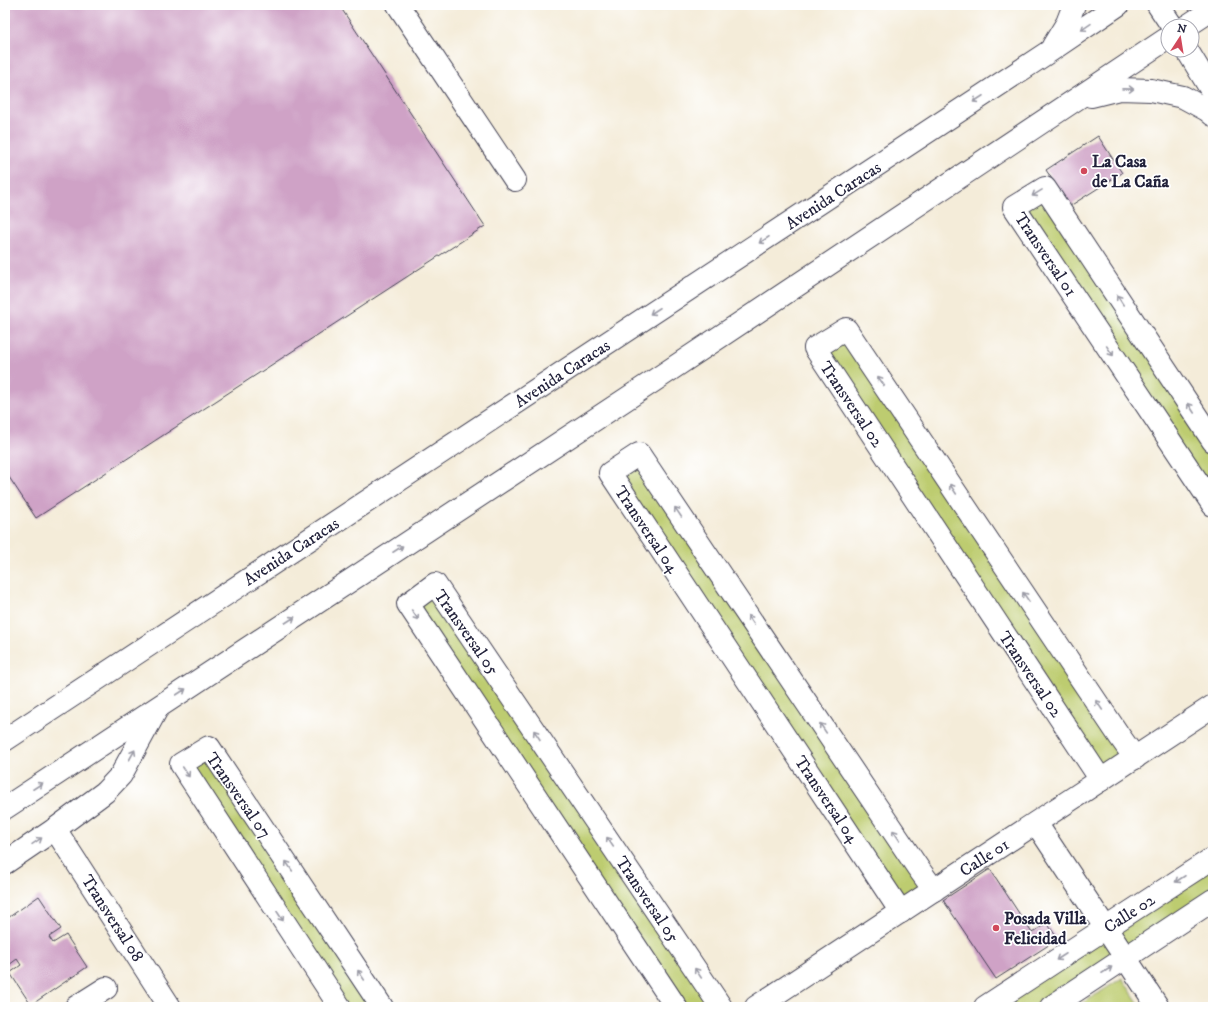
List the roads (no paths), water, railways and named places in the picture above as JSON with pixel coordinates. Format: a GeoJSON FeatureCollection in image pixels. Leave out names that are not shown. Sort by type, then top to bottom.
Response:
{"type":"FeatureCollection","features":[{"type":"Feature","properties":{"kind":"street"},"geometry":{"type":"LineString","coordinates":[[398,5],[515,180]]}},
{"type":"Feature","properties":{"kind":"street"},"geometry":{"type":"LineString","coordinates":[[1050,51],[1067,23],[1074,5]]}},
{"type":"Feature","properties":{"kind":"street","name":"Avenida Caracas"},"geometry":{"type":"LineString","coordinates":[[5,740],[1118,5]]}},
{"type":"Feature","properties":{"kind":"street"},"geometry":{"type":"LineString","coordinates":[[1158,5],[1167,18]]}},
{"type":"Feature","properties":{"kind":"street"},"geometry":{"type":"LineString","coordinates":[[1199,18],[1213,9]]}},
{"type":"Feature","properties":{"kind":"street"},"geometry":{"type":"LineString","coordinates":[[5,808],[659,377],[1160,43]]}},
{"type":"Feature","properties":{"kind":"street"},"geometry":{"type":"LineString","coordinates":[[1192,58],[1213,93]]}},
{"type":"Feature","properties":{"kind":"street"},"geometry":{"type":"LineString","coordinates":[[1076,99],[1119,89],[1151,90],[1183,97],[1213,114]]}},
{"type":"Feature","properties":{"kind":"street","name":"Transversal 01"},"geometry":{"type":"LineString","coordinates":[[1213,441],[1046,188],[1014,207],[1213,505]]}},
{"type":"Feature","properties":{"kind":"street","name":"Transversal 02"},"geometry":{"type":"LineString","coordinates":[[1101,780],[815,348],[846,329],[1135,758]]}},
{"type":"Feature","properties":{"kind":"street","name":"Transversal 04"},"geometry":{"type":"LineString","coordinates":[[901,912],[610,473],[639,454],[934,890]]}},
{"type":"Feature","properties":{"kind":"street","name":"Transversal 05"},"geometry":{"type":"LineString","coordinates":[[676,1007],[408,604],[435,584],[721,1007]]}},
{"type":"Feature","properties":{"kind":"street"},"geometry":{"type":"LineString","coordinates":[[5,863],[55,829],[105,792],[121,775],[159,706]]}},
{"type":"Feature","properties":{"kind":"street","name":"Calle 01"},"geometry":{"type":"LineString","coordinates":[[756,1007],[1213,706]]}},
{"type":"Feature","properties":{"kind":"street","name":"Transversal 07"},"geometry":{"type":"LineString","coordinates":[[340,1007],[181,764],[209,747],[382,1007]]}},
{"type":"Feature","properties":{"kind":"street"},"geometry":{"type":"LineString","coordinates":[[1036,823],[1158,1007]]}},
{"type":"Feature","properties":{"kind":"street","name":"Transversal 08"},"geometry":{"type":"LineString","coordinates":[[55,829],[170,1007]]}},
{"type":"Feature","properties":{"kind":"street","name":"Calle 02"},"geometry":{"type":"LineString","coordinates":[[985,1007],[1213,858]]}},
{"type":"Feature","properties":{"kind":"street","name":"Calle 02"},"geometry":{"type":"LineString","coordinates":[[1051,1007],[1213,900]]}},
{"type":"Feature","properties":{"kind":"street"},"geometry":{"type":"LineString","coordinates":[[76,1007],[106,988]]}},
{"type":"Feature","properties":{"kind":"place","name":"La Casa de La Caña"},"geometry":{"type":"Point","coordinates":[1084,171]}},
{"type":"Feature","properties":{"kind":"place","name":"Posada Villa Felicidad"},"geometry":{"type":"Point","coordinates":[996,928]}}]}
